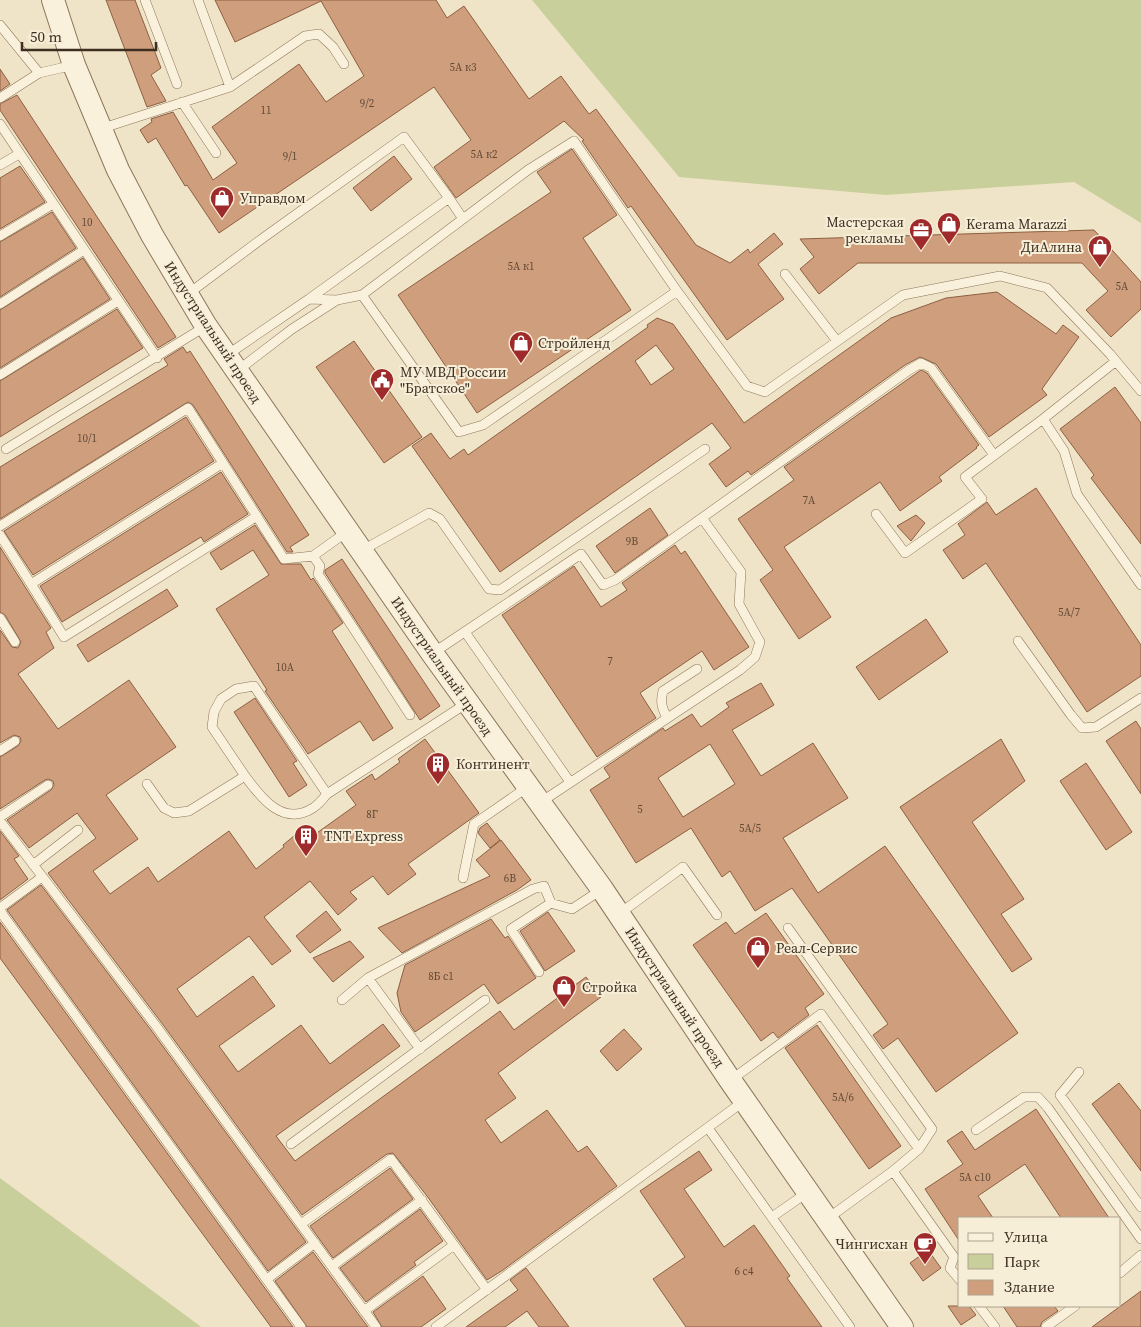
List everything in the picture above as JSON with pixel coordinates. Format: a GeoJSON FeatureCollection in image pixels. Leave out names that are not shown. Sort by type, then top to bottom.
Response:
{"type":"FeatureCollection","features":[{"type":"Feature","properties":{"kind":"street","name":"Индустриальный проезд"},"geometry":{"type":"LineString","coordinates":[[53,0],[74,65],[118,170],[152,235],[206,326],[432,654],[602,889],[730,1080],[902,1327]]}},
{"type":"Feature","properties":{"kind":"lane"},"geometry":{"type":"LineString","coordinates":[[145,0],[177,84]]}},
{"type":"Feature","properties":{"kind":"lane"},"geometry":{"type":"LineString","coordinates":[[198,0],[230,87]]}},
{"type":"Feature","properties":{"kind":"lane"},"geometry":{"type":"LineString","coordinates":[[0,25],[39,73]]}},
{"type":"Feature","properties":{"kind":"lane"},"geometry":{"type":"LineString","coordinates":[[100,129],[230,87],[306,36],[319,34],[333,47],[344,64]]}},
{"type":"Feature","properties":{"kind":"lane"},"geometry":{"type":"LineString","coordinates":[[0,98],[39,73],[74,65]]}},
{"type":"Feature","properties":{"kind":"lane"},"geometry":{"type":"LineString","coordinates":[[182,102],[216,154]]}},
{"type":"Feature","properties":{"kind":"lane"},"geometry":{"type":"LineString","coordinates":[[0,124],[157,358]]}},
{"type":"Feature","properties":{"kind":"lane"},"geometry":{"type":"LineString","coordinates":[[187,294],[404,138],[463,219]]}},
{"type":"Feature","properties":{"kind":"lane"},"geometry":{"type":"LineString","coordinates":[[309,299],[338,300],[362,294],[528,170],[574,141],[677,291],[747,386],[765,392],[903,295],[1000,276],[1047,288],[1116,361],[1141,391]]}},
{"type":"Feature","properties":{"kind":"lane"},"geometry":{"type":"LineString","coordinates":[[0,165],[19,154]]}},
{"type":"Feature","properties":{"kind":"lane"},"geometry":{"type":"LineString","coordinates":[[232,363],[309,299],[449,198]]}},
{"type":"Feature","properties":{"kind":"lane"},"geometry":{"type":"LineString","coordinates":[[0,236],[53,204]]}},
{"type":"Feature","properties":{"kind":"lane"},"geometry":{"type":"LineString","coordinates":[[0,304],[84,250]]}},
{"type":"Feature","properties":{"kind":"lane"},"geometry":{"type":"LineString","coordinates":[[785,274],[837,341]]}},
{"type":"Feature","properties":{"kind":"lane"},"geometry":{"type":"LineString","coordinates":[[362,294],[459,432],[483,425],[677,291]]}},
{"type":"Feature","properties":{"kind":"lane"},"geometry":{"type":"LineString","coordinates":[[232,363],[338,300]]}},
{"type":"Feature","properties":{"kind":"lane"},"geometry":{"type":"LineString","coordinates":[[0,375],[118,301]]}},
{"type":"Feature","properties":{"kind":"lane"},"geometry":{"type":"LineString","coordinates":[[6,449],[157,358],[206,326]]}},
{"type":"Feature","properties":{"kind":"lane"},"geometry":{"type":"LineString","coordinates":[[876,514],[905,553],[982,499],[965,476],[1043,419],[1116,361]]}},
{"type":"Feature","properties":{"kind":"lane"},"geometry":{"type":"LineString","coordinates":[[432,654],[581,554],[603,585],[615,580],[908,370],[921,363],[931,368],[994,455]]}},
{"type":"Feature","properties":{"kind":"lane"},"geometry":{"type":"LineString","coordinates":[[0,526],[188,408],[284,559],[313,556],[348,531]]}},
{"type":"Feature","properties":{"kind":"lane"},"geometry":{"type":"LineString","coordinates":[[1043,419],[1064,451],[1077,494],[1141,585]]}},
{"type":"Feature","properties":{"kind":"lane"},"geometry":{"type":"LineString","coordinates":[[361,551],[429,513],[440,519],[489,589],[500,590],[705,449]]}},
{"type":"Feature","properties":{"kind":"lane"},"geometry":{"type":"LineString","coordinates":[[31,584],[223,463]]}},
{"type":"Feature","properties":{"kind":"lane"},"geometry":{"type":"LineString","coordinates":[[0,535],[64,637],[256,516]]}},
{"type":"Feature","properties":{"kind":"lane"},"geometry":{"type":"LineString","coordinates":[[463,878],[474,824],[535,794],[570,782],[740,670],[755,657],[760,642],[739,604],[741,572],[702,518]]}},
{"type":"Feature","properties":{"kind":"lane"},"geometry":{"type":"LineString","coordinates":[[313,556],[320,566],[318,574],[410,715]]}},
{"type":"Feature","properties":{"kind":"lane"},"geometry":{"type":"LineString","coordinates":[[0,618],[15,642]]}},
{"type":"Feature","properties":{"kind":"lane"},"geometry":{"type":"LineString","coordinates":[[465,632],[570,782]]}},
{"type":"Feature","properties":{"kind":"lane"},"geometry":{"type":"LineString","coordinates":[[1018,641],[1082,728],[1096,727],[1141,698]]}},
{"type":"Feature","properties":{"kind":"lane"},"geometry":{"type":"LineString","coordinates":[[667,718],[662,710],[660,701],[663,692],[697,669]]}},
{"type":"Feature","properties":{"kind":"lane"},"geometry":{"type":"LineString","coordinates":[[327,794],[254,686],[236,689],[221,699],[214,712],[212,727],[259,795],[283,812],[294,816],[314,808],[327,794],[467,702]]}},
{"type":"Feature","properties":{"kind":"lane"},"geometry":{"type":"LineString","coordinates":[[0,751],[15,741]]}},
{"type":"Feature","properties":{"kind":"lane"},"geometry":{"type":"LineString","coordinates":[[147,784],[164,808],[174,813],[189,811],[245,776]]}},
{"type":"Feature","properties":{"kind":"lane"},"geometry":{"type":"LineString","coordinates":[[0,816],[48,785]]}},
{"type":"Feature","properties":{"kind":"lane"},"geometry":{"type":"LineString","coordinates":[[0,821],[156,1026],[376,1327]]}},
{"type":"Feature","properties":{"kind":"lane"},"geometry":{"type":"LineString","coordinates":[[33,865],[78,830]]}},
{"type":"Feature","properties":{"kind":"lane"},"geometry":{"type":"LineString","coordinates":[[619,914],[684,867],[717,915]]}},
{"type":"Feature","properties":{"kind":"lane"},"geometry":{"type":"LineString","coordinates":[[42,877],[0,909],[302,1327]]}},
{"type":"Feature","properties":{"kind":"lane"},"geometry":{"type":"LineString","coordinates":[[342,1000],[368,978],[533,889],[544,886],[550,903]]}},
{"type":"Feature","properties":{"kind":"lane"},"geometry":{"type":"LineString","coordinates":[[539,972],[511,928],[550,903],[572,909],[602,889]]}},
{"type":"Feature","properties":{"kind":"lane"},"geometry":{"type":"LineString","coordinates":[[788,928],[932,1129],[918,1149],[893,1171],[827,1219]]}},
{"type":"Feature","properties":{"kind":"lane"},"geometry":{"type":"LineString","coordinates":[[368,978],[420,1048]]}},
{"type":"Feature","properties":{"kind":"lane"},"geometry":{"type":"LineString","coordinates":[[291,1144],[486,1000]]}},
{"type":"Feature","properties":{"kind":"lane"},"geometry":{"type":"LineString","coordinates":[[730,1080],[821,1014],[918,1149]]}},
{"type":"Feature","properties":{"kind":"lane"},"geometry":{"type":"LineString","coordinates":[[1079,1072],[1060,1095],[1141,1207]]}},
{"type":"Feature","properties":{"kind":"lane"},"geometry":{"type":"LineString","coordinates":[[976,1130],[1024,1097],[1038,1097],[1048,1108],[1141,1239]]}},
{"type":"Feature","properties":{"kind":"lane"},"geometry":{"type":"LineString","coordinates":[[436,1327],[745,1101]]}},
{"type":"Feature","properties":{"kind":"lane"},"geometry":{"type":"LineString","coordinates":[[708,1128],[850,1327]]}},
{"type":"Feature","properties":{"kind":"lane"},"geometry":{"type":"LineString","coordinates":[[301,1224],[391,1159],[487,1290]]}},
{"type":"Feature","properties":{"kind":"lane"},"geometry":{"type":"LineString","coordinates":[[893,1171],[954,1257],[950,1268],[958,1278]]}},
{"type":"Feature","properties":{"kind":"lane"},"geometry":{"type":"LineString","coordinates":[[772,1217],[808,1192]]}},
{"type":"Feature","properties":{"kind":"lane"},"geometry":{"type":"LineString","coordinates":[[332,1266],[422,1200]]}},
{"type":"Feature","properties":{"kind":"lane"},"geometry":{"type":"LineString","coordinates":[[267,1279],[315,1243]]}},
{"type":"Feature","properties":{"kind":"lane"},"geometry":{"type":"LineString","coordinates":[[364,1311],[454,1245]]}},
{"type":"Feature","properties":{"kind":"lane"},"geometry":{"type":"LineString","coordinates":[[1121,1272],[1141,1255]]}},
{"type":"Feature","properties":{"kind":"lane"},"geometry":{"type":"LineString","coordinates":[[980,1307],[995,1327]]}},
{"type":"Feature","properties":{"kind":"lane"},"geometry":{"type":"LineString","coordinates":[[1046,1327],[1074,1307]]}},
{"type":"Feature","properties":{"kind":"green space"},"geometry":{"type":"Polygon","coordinates":[[[532,0],[1141,0],[1141,223],[1074,182],[886,195],[679,177],[532,0]]]}},
{"type":"Feature","properties":{"kind":"green space"},"geometry":{"type":"Polygon","coordinates":[[[0,1178],[200,1326],[201,1327],[0,1327],[0,1178]]]}},
{"type":"Feature","properties":{"kind":"building"},"geometry":{"type":"Polygon","coordinates":[[[106,0],[135,0],[161,68],[151,75],[166,101],[147,107],[106,0]]]}},
{"type":"Feature","properties":{"kind":"building"},"geometry":{"type":"Polygon","coordinates":[[[215,0],[436,0],[447,18],[464,6],[529,99],[561,76],[589,114],[596,109],[696,245],[730,263],[748,249],[750,253],[774,233],[783,244],[758,264],[784,299],[727,340],[631,206],[628,208],[582,141],[584,140],[564,121],[456,198],[434,167],[471,140],[434,87],[219,233],[187,185],[185,186],[156,138],[148,143],[140,130],[152,122],[151,119],[173,112],[213,180],[237,163],[212,127],[299,64],[326,102],[364,76],[321,1],[235,42],[215,0]]]}},
{"type":"Feature","properties":{"kind":"building"},"geometry":{"type":"Polygon","coordinates":[[[0,69],[10,84],[0,91],[0,69]]]}},
{"type":"Feature","properties":{"kind":"building"},"geometry":{"type":"Polygon","coordinates":[[[17,95],[176,337],[158,348],[0,110],[0,104],[17,95]]]}},
{"type":"Feature","properties":{"kind":"building"},"geometry":{"type":"Polygon","coordinates":[[[572,149],[617,215],[583,238],[631,310],[477,413],[398,295],[551,192],[537,172],[572,149]]]}},
{"type":"Feature","properties":{"kind":"building"},"geometry":{"type":"Polygon","coordinates":[[[394,156],[412,179],[371,211],[353,188],[394,156]]]}},
{"type":"Feature","properties":{"kind":"building"},"geometry":{"type":"Polygon","coordinates":[[[20,166],[45,202],[0,229],[0,178],[20,166]]]}},
{"type":"Feature","properties":{"kind":"building"},"geometry":{"type":"Polygon","coordinates":[[[52,212],[76,248],[0,297],[0,242],[52,212]]]}},
{"type":"Feature","properties":{"kind":"building"},"geometry":{"type":"Polygon","coordinates":[[[1094,230],[1141,282],[1141,309],[1111,337],[1086,310],[1108,291],[1082,263],[858,263],[819,294],[800,269],[814,257],[800,239],[1094,230]]]}},
{"type":"Feature","properties":{"kind":"building"},"geometry":{"type":"Polygon","coordinates":[[[83,258],[110,299],[0,368],[0,310],[83,258]]]}},
{"type":"Feature","properties":{"kind":"building"},"geometry":{"type":"Polygon","coordinates":[[[997,292],[1056,334],[1063,325],[1079,337],[1042,389],[1047,395],[989,437],[936,364],[920,357],[905,365],[751,475],[748,471],[726,487],[709,464],[731,448],[712,423],[500,572],[412,446],[431,433],[450,459],[464,449],[468,455],[648,327],[647,325],[657,318],[673,324],[744,423],[891,318],[946,298],[997,292]],[[656,345],[635,361],[651,385],[674,369],[656,345]]]}},
{"type":"Feature","properties":{"kind":"building"},"geometry":{"type":"Polygon","coordinates":[[[117,309],[143,348],[0,437],[0,381],[117,309]]]}},
{"type":"Feature","properties":{"kind":"building"},"geometry":{"type":"Polygon","coordinates":[[[354,341],[422,437],[384,463],[316,367],[354,341]]]}},
{"type":"Feature","properties":{"kind":"building"},"geometry":{"type":"Polygon","coordinates":[[[183,347],[187,353],[190,351],[309,535],[290,547],[293,552],[287,552],[193,405],[188,402],[0,519],[0,467],[168,365],[164,359],[183,347]]]}},
{"type":"Feature","properties":{"kind":"building"},"geometry":{"type":"Polygon","coordinates":[[[921,370],[927,373],[979,445],[939,477],[942,481],[900,511],[880,482],[784,547],[831,617],[799,639],[760,580],[773,570],[738,519],[794,480],[784,467],[921,370]]]}},
{"type":"Feature","properties":{"kind":"building"},"geometry":{"type":"Polygon","coordinates":[[[1115,387],[1141,423],[1141,544],[1091,478],[1094,475],[1060,429],[1115,387]]]}},
{"type":"Feature","properties":{"kind":"building"},"geometry":{"type":"Polygon","coordinates":[[[186,417],[214,461],[33,575],[4,531],[186,417]]]}},
{"type":"Feature","properties":{"kind":"building"},"geometry":{"type":"Polygon","coordinates":[[[221,472],[248,514],[204,542],[201,537],[62,622],[40,586],[221,472]]]}},
{"type":"Feature","properties":{"kind":"building"},"geometry":{"type":"Polygon","coordinates":[[[1036,488],[1141,645],[1141,676],[1087,712],[986,563],[963,579],[943,550],[965,535],[958,524],[987,502],[996,515],[1036,488]]]}},
{"type":"Feature","properties":{"kind":"building"},"geometry":{"type":"Polygon","coordinates":[[[650,508],[668,535],[615,573],[596,546],[650,508]]]}},
{"type":"Feature","properties":{"kind":"building"},"geometry":{"type":"Polygon","coordinates":[[[916,515],[925,523],[911,541],[897,526],[916,515]]]}},
{"type":"Feature","properties":{"kind":"building"},"geometry":{"type":"Polygon","coordinates":[[[255,525],[281,564],[301,564],[311,580],[313,578],[343,623],[332,631],[393,728],[373,741],[360,721],[308,754],[265,691],[267,690],[216,609],[269,575],[253,550],[221,570],[210,553],[255,525]]]}},
{"type":"Feature","properties":{"kind":"building"},"geometry":{"type":"Polygon","coordinates":[[[675,545],[681,554],[685,551],[749,647],[714,670],[702,651],[640,693],[656,718],[597,757],[502,615],[574,566],[601,607],[627,590],[622,583],[675,545]]]}},
{"type":"Feature","properties":{"kind":"building"},"geometry":{"type":"Polygon","coordinates":[[[0,547],[51,628],[46,632],[54,648],[18,674],[58,729],[129,680],[176,747],[106,795],[138,839],[93,871],[110,894],[148,867],[158,882],[229,831],[256,869],[284,847],[283,845],[300,831],[307,840],[356,805],[346,791],[372,774],[375,780],[400,762],[398,759],[425,739],[479,813],[408,864],[416,874],[388,895],[373,876],[350,892],[357,899],[338,915],[310,881],[264,917],[291,951],[272,965],[249,936],[177,989],[197,1017],[253,976],[275,1006],[219,1046],[238,1072],[301,1025],[330,1064],[383,1024],[400,1046],[276,1136],[295,1161],[500,1011],[514,1030],[586,977],[601,997],[498,1073],[516,1098],[485,1120],[501,1143],[547,1110],[578,1152],[587,1146],[617,1186],[487,1280],[427,1196],[393,1153],[387,1154],[302,1215],[161,1022],[48,873],[96,838],[77,813],[29,848],[7,820],[51,790],[54,785],[53,781],[48,779],[0,809],[0,757],[18,746],[21,741],[20,737],[14,735],[0,743],[0,630],[12,647],[18,648],[21,642],[5,615],[0,612],[0,547]]]}},
{"type":"Feature","properties":{"kind":"building"},"geometry":{"type":"Polygon","coordinates":[[[342,559],[440,706],[420,720],[325,573],[325,570],[342,559]]]}},
{"type":"Feature","properties":{"kind":"building"},"geometry":{"type":"Polygon","coordinates":[[[167,589],[178,606],[88,662],[77,645],[167,589]]]}},
{"type":"Feature","properties":{"kind":"building"},"geometry":{"type":"Polygon","coordinates":[[[926,619],[948,652],[879,700],[856,667],[926,619]]]}},
{"type":"Feature","properties":{"kind":"building"},"geometry":{"type":"Polygon","coordinates":[[[761,683],[774,705],[732,730],[761,776],[813,743],[848,798],[783,838],[818,893],[885,846],[1018,1033],[936,1092],[898,1038],[883,1049],[873,1035],[888,1024],[792,888],[755,911],[730,871],[722,877],[691,828],[636,863],[590,790],[610,777],[604,768],[663,728],[665,731],[692,714],[701,727],[729,707],[726,703],[761,683]],[[710,744],[658,778],[683,817],[735,784],[710,744]]]}},
{"type":"Feature","properties":{"kind":"building"},"geometry":{"type":"Polygon","coordinates":[[[255,698],[297,761],[293,763],[307,785],[289,797],[234,712],[255,698]]]}},
{"type":"Feature","properties":{"kind":"building"},"geometry":{"type":"Polygon","coordinates":[[[1136,721],[1141,729],[1141,794],[1106,741],[1136,721]]]}},
{"type":"Feature","properties":{"kind":"building"},"geometry":{"type":"Polygon","coordinates":[[[1001,739],[1025,781],[972,822],[1024,899],[1001,914],[1032,959],[1012,972],[900,807],[1001,739]]]}},
{"type":"Feature","properties":{"kind":"building"},"geometry":{"type":"Polygon","coordinates":[[[1086,763],[1132,832],[1106,850],[1060,781],[1086,763]]]}},
{"type":"Feature","properties":{"kind":"building"},"geometry":{"type":"Polygon","coordinates":[[[487,823],[500,840],[490,848],[478,833],[480,828],[487,823]]]}},
{"type":"Feature","properties":{"kind":"building"},"geometry":{"type":"Polygon","coordinates":[[[0,831],[19,856],[14,859],[28,879],[0,900],[0,831]]]}},
{"type":"Feature","properties":{"kind":"building"},"geometry":{"type":"Polygon","coordinates":[[[501,840],[531,880],[517,890],[402,953],[378,928],[490,876],[476,860],[501,840]]]}},
{"type":"Feature","properties":{"kind":"building"},"geometry":{"type":"Polygon","coordinates":[[[41,885],[151,1030],[306,1242],[268,1271],[7,910],[41,885]]]}},
{"type":"Feature","properties":{"kind":"building"},"geometry":{"type":"Polygon","coordinates":[[[326,911],[341,930],[310,953],[296,936],[326,911]]]}},
{"type":"Feature","properties":{"kind":"building"},"geometry":{"type":"Polygon","coordinates":[[[548,912],[575,951],[545,971],[520,931],[548,912]]]}},
{"type":"Feature","properties":{"kind":"building","name":"Реал-Сервис"},"geometry":{"type":"Polygon","coordinates":[[[766,913],[824,994],[805,1008],[809,1015],[778,1038],[773,1032],[761,1041],[693,945],[726,922],[735,934],[766,913]]]}},
{"type":"Feature","properties":{"kind":"building"},"geometry":{"type":"Polygon","coordinates":[[[491,919],[505,938],[508,936],[536,978],[498,1004],[484,984],[415,1032],[401,1012],[397,993],[405,965],[491,919]]]}},
{"type":"Feature","properties":{"kind":"building"},"geometry":{"type":"Polygon","coordinates":[[[0,922],[293,1327],[271,1327],[0,958],[0,922]]]}},
{"type":"Feature","properties":{"kind":"building"},"geometry":{"type":"Polygon","coordinates":[[[350,941],[364,957],[333,982],[313,958],[350,941]]]}},
{"type":"Feature","properties":{"kind":"building"},"geometry":{"type":"Polygon","coordinates":[[[817,1025],[901,1146],[869,1169],[785,1048],[817,1025]]]}},
{"type":"Feature","properties":{"kind":"building"},"geometry":{"type":"Polygon","coordinates":[[[624,1029],[642,1049],[617,1071],[600,1051],[624,1029]]]}},
{"type":"Feature","properties":{"kind":"building"},"geometry":{"type":"Polygon","coordinates":[[[1119,1083],[1141,1111],[1141,1171],[1092,1104],[1119,1083]]]}},
{"type":"Feature","properties":{"kind":"building"},"geometry":{"type":"Polygon","coordinates":[[[1036,1109],[1108,1217],[1060,1217],[1025,1164],[978,1196],[992,1217],[958,1217],[958,1239],[925,1189],[963,1164],[947,1141],[962,1131],[975,1150],[1036,1109]]]}},
{"type":"Feature","properties":{"kind":"building"},"geometry":{"type":"Polygon","coordinates":[[[699,1151],[712,1170],[684,1189],[724,1247],[754,1225],[790,1276],[787,1278],[822,1327],[686,1327],[653,1279],[685,1257],[640,1191],[699,1151]]]}},
{"type":"Feature","properties":{"kind":"building"},"geometry":{"type":"Polygon","coordinates":[[[390,1168],[413,1199],[333,1258],[310,1226],[390,1168]]]}},
{"type":"Feature","properties":{"kind":"building"},"geometry":{"type":"Polygon","coordinates":[[[420,1209],[443,1241],[414,1262],[416,1265],[366,1302],[340,1268],[420,1209]]]}},
{"type":"Feature","properties":{"kind":"building","name":"Чингисхан"},"geometry":{"type":"Polygon","coordinates":[[[928,1250],[941,1268],[923,1281],[910,1263],[928,1250]]]}},
{"type":"Feature","properties":{"kind":"building"},"geometry":{"type":"Polygon","coordinates":[[[313,1252],[368,1327],[307,1327],[275,1281],[313,1252]]]}},
{"type":"Feature","properties":{"kind":"building"},"geometry":{"type":"Polygon","coordinates":[[[526,1268],[569,1327],[539,1327],[527,1311],[505,1327],[466,1327],[518,1290],[510,1280],[526,1268]]]}},
{"type":"Feature","properties":{"kind":"building"},"geometry":{"type":"Polygon","coordinates":[[[423,1276],[446,1309],[421,1327],[382,1327],[373,1312],[423,1276]]]}},
{"type":"Feature","properties":{"kind":"building"},"geometry":{"type":"Polygon","coordinates":[[[1141,1291],[1141,1327],[1092,1327],[1121,1307],[1141,1291]]]}},
{"type":"Feature","properties":{"kind":"building"},"geometry":{"type":"Polygon","coordinates":[[[948,1306],[970,1307],[976,1315],[961,1325],[948,1306]]]}},
{"type":"Feature","properties":{"kind":"building"},"geometry":{"type":"Polygon","coordinates":[[[1004,1307],[1055,1307],[1058,1311],[1042,1322],[1040,1327],[1017,1327],[1004,1307]]]}},
{"type":"Feature","properties":{"kind":"place","name":"Управдом"},"geometry":{"type":"Point","coordinates":[222,219]}},
{"type":"Feature","properties":{"kind":"place","name":"Kerama Marazzi"},"geometry":{"type":"Point","coordinates":[949,245]}},
{"type":"Feature","properties":{"kind":"place","name":"Мастерская рекламы"},"geometry":{"type":"Point","coordinates":[921,251]}},
{"type":"Feature","properties":{"kind":"place","name":"ДиАлина"},"geometry":{"type":"Point","coordinates":[1100,268]}},
{"type":"Feature","properties":{"kind":"place","name":"Стройленд"},"geometry":{"type":"Point","coordinates":[521,364]}},
{"type":"Feature","properties":{"kind":"place","name":"МУ МВД России \"Братское\""},"geometry":{"type":"Point","coordinates":[382,401]}},
{"type":"Feature","properties":{"kind":"place","name":"Континент"},"geometry":{"type":"Point","coordinates":[438,785]}},
{"type":"Feature","properties":{"kind":"place","name":"TNT Express"},"geometry":{"type":"Point","coordinates":[306,857]}},
{"type":"Feature","properties":{"kind":"place","name":"Реал-Сервис"},"geometry":{"type":"Point","coordinates":[758,969]}},
{"type":"Feature","properties":{"kind":"place","name":"Стройка"},"geometry":{"type":"Point","coordinates":[564,1008]}},
{"type":"Feature","properties":{"kind":"place","name":"Чингисхан"},"geometry":{"type":"Point","coordinates":[925,1265]}}]}
